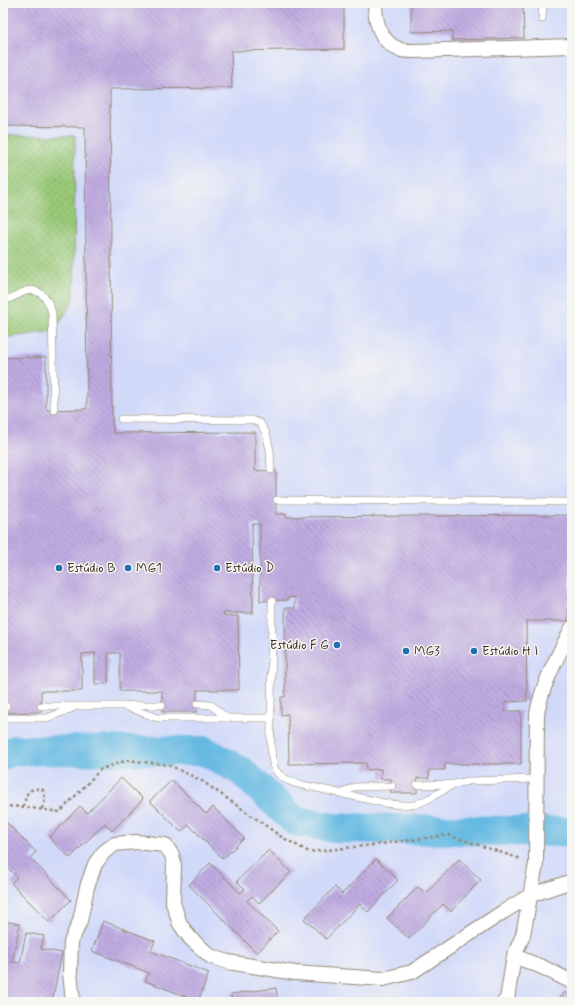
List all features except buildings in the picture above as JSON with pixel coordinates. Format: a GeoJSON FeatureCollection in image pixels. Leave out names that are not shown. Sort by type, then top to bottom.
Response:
{"type":"FeatureCollection","features":[{"type":"Feature","properties":{"kind":"street"},"geometry":{"type":"LineString","coordinates":[[375,3],[377,22],[382,36],[399,50],[414,51],[572,46]]}},
{"type":"Feature","properties":{"kind":"street"},"geometry":{"type":"LineString","coordinates":[[504,1002],[507,999],[514,956],[524,935],[536,864],[537,714],[539,701],[555,661],[572,628]]}},
{"type":"Feature","properties":{"kind":"street"},"geometry":{"type":"LineString","coordinates":[[74,1002],[70,972],[71,942],[80,921],[87,888],[95,864],[104,852],[115,844],[136,842],[165,845],[172,855],[173,860],[173,902],[180,924],[190,938],[210,956],[228,962],[295,973],[383,979],[412,972],[531,895],[572,881]]}},
{"type":"Feature","properties":{"kind":"street"},"geometry":{"type":"LineString","coordinates":[[514,956],[542,966],[572,982]]}},
{"type":"Feature","properties":{"kind":"lane"},"geometry":{"type":"LineString","coordinates":[[542,19],[543,3]]}},
{"type":"Feature","properties":{"kind":"lane"},"geometry":{"type":"LineString","coordinates":[[3,301],[28,291],[37,291],[45,296],[50,304],[52,313],[54,410]]}},
{"type":"Feature","properties":{"kind":"lane"},"geometry":{"type":"LineString","coordinates":[[122,419],[252,420],[260,423],[266,433],[270,450],[271,470]]}},
{"type":"Feature","properties":{"kind":"lane"},"geometry":{"type":"LineString","coordinates":[[276,500],[572,502]]}},
{"type":"Feature","properties":{"kind":"lane"},"geometry":{"type":"LineString","coordinates":[[272,601],[271,718],[272,757],[275,770],[283,778],[294,783],[384,803],[401,805],[415,805],[454,784]]}},
{"type":"Feature","properties":{"kind":"lane"},"geometry":{"type":"LineString","coordinates":[[197,704],[211,705],[227,718]]}},
{"type":"Feature","properties":{"kind":"lane"},"geometry":{"type":"LineString","coordinates":[[41,706],[162,705]]}},
{"type":"Feature","properties":{"kind":"lane"},"geometry":{"type":"LineString","coordinates":[[3,718],[47,718],[78,706]]}},
{"type":"Feature","properties":{"kind":"lane"},"geometry":{"type":"LineString","coordinates":[[125,706],[157,718],[271,718]]}},
{"type":"Feature","properties":{"kind":"lane"},"geometry":{"type":"LineString","coordinates":[[417,785],[454,784],[469,781],[537,779]]}},
{"type":"Feature","properties":{"kind":"lane"},"geometry":{"type":"LineString","coordinates":[[341,794],[354,787],[392,786]]}},
{"type":"Feature","properties":{"kind":"path"},"geometry":{"type":"LineString","coordinates":[[3,806],[60,812],[101,769],[128,760],[170,765],[202,781],[280,836],[309,852],[448,835],[536,864]]}},
{"type":"Feature","properties":{"kind":"path"},"geometry":{"type":"LineString","coordinates":[[23,807],[29,792],[32,789],[42,789],[45,795],[45,801],[41,810]]}},
{"type":"Feature","properties":{"kind":"shaded area"},"geometry":{"type":"Polygon","coordinates":[[[3,3],[572,3],[572,1002],[3,1002],[3,3]]]}},
{"type":"Feature","properties":{"kind":"green space"},"geometry":{"type":"Polygon","coordinates":[[[3,135],[75,136],[74,300],[54,331],[3,338],[3,135]]]}},
{"type":"Feature","properties":{"kind":"waterway"},"geometry":{"type":"LineString","coordinates":[[3,755],[15,750],[205,751],[241,771],[295,821],[334,828],[572,832]]}},
{"type":"Feature","properties":{"kind":"place","name":"Estúdio B"},"geometry":{"type":"Point","coordinates":[59,568]}},
{"type":"Feature","properties":{"kind":"place","name":"MG1"},"geometry":{"type":"Point","coordinates":[128,568]}},
{"type":"Feature","properties":{"kind":"place","name":"Estúdio D"},"geometry":{"type":"Point","coordinates":[217,568]}},
{"type":"Feature","properties":{"kind":"place","name":"Estúdio F G"},"geometry":{"type":"Point","coordinates":[337,645]}},
{"type":"Feature","properties":{"kind":"place","name":"MG3"},"geometry":{"type":"Point","coordinates":[406,651]}},
{"type":"Feature","properties":{"kind":"place","name":"Estúdio H I"},"geometry":{"type":"Point","coordinates":[474,651]}}]}
